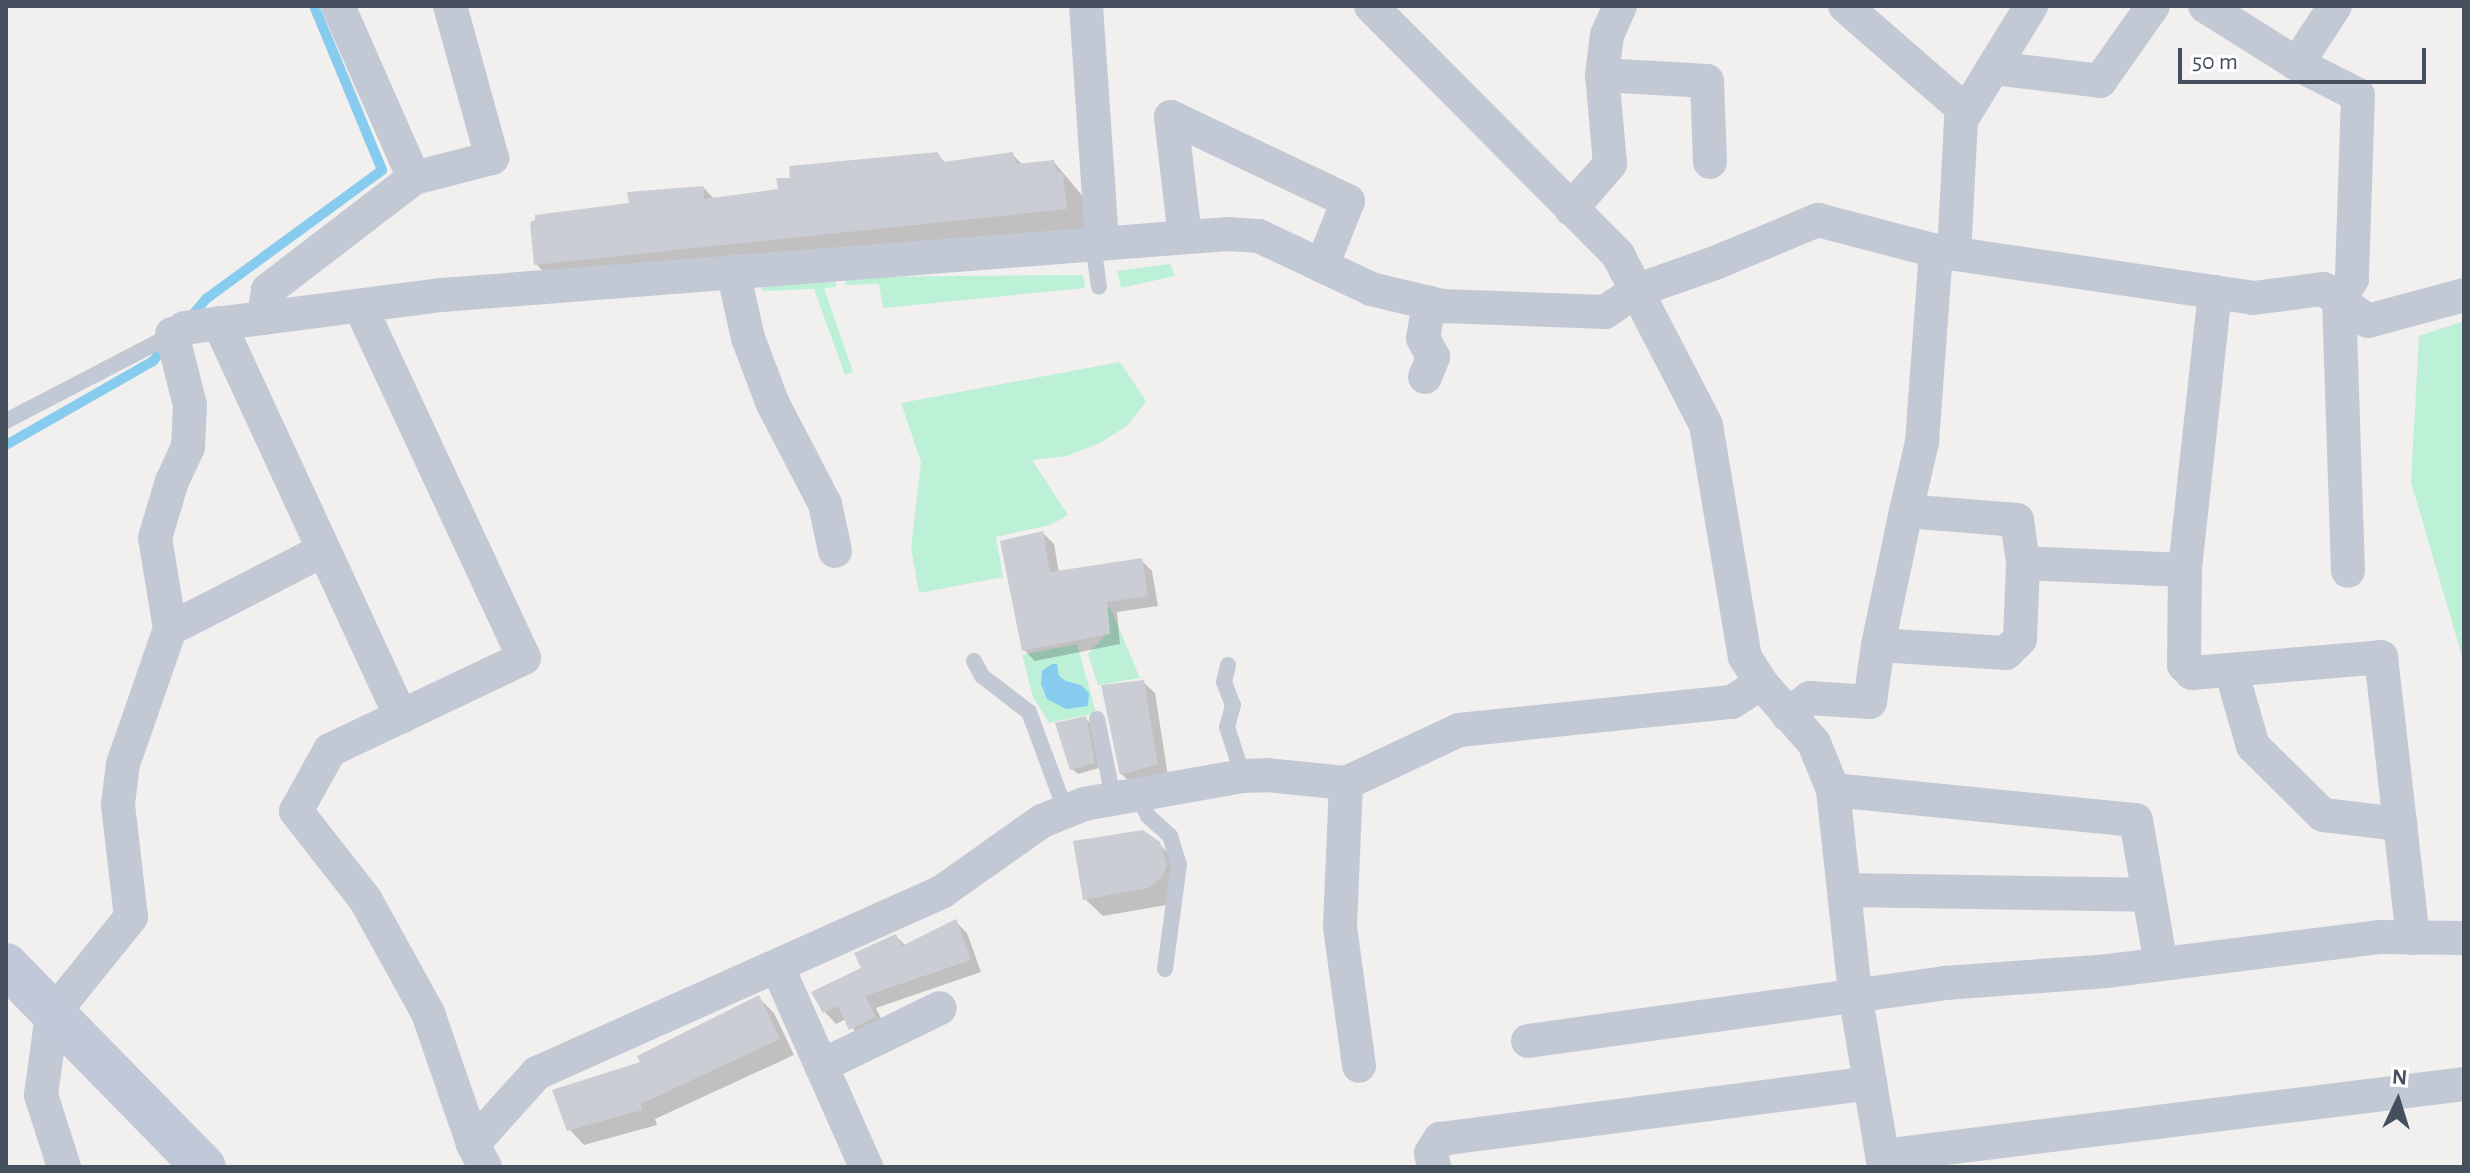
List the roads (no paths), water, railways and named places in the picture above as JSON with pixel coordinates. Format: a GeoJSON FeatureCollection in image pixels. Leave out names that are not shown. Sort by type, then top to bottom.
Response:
{"type":"FeatureCollection","features":[{"type":"Feature","properties":{"kind":"street"},"geometry":{"type":"LineString","coordinates":[[338,6],[414,178]]}},
{"type":"Feature","properties":{"kind":"street"},"geometry":{"type":"LineString","coordinates":[[264,318],[268,290],[414,178],[492,158],[450,6]]}},
{"type":"Feature","properties":{"kind":"street"},"geometry":{"type":"LineString","coordinates":[[1086,6],[1098,243]]}},
{"type":"Feature","properties":{"kind":"street"},"geometry":{"type":"LineString","coordinates":[[1571,209],[1610,164],[1602,75],[1607,35],[1620,6]]}},
{"type":"Feature","properties":{"kind":"street"},"geometry":{"type":"LineString","coordinates":[[1845,6],[1966,111]]}},
{"type":"Feature","properties":{"kind":"street"},"geometry":{"type":"LineString","coordinates":[[1788,715],[1810,698],[1870,702],[1878,645],[1922,442],[1961,120],[2031,6]]}},
{"type":"Feature","properties":{"kind":"street"},"geometry":{"type":"LineString","coordinates":[[1993,68],[2100,81],[2153,6]]}},
{"type":"Feature","properties":{"kind":"street"},"geometry":{"type":"LineString","coordinates":[[2205,6],[2297,64],[2358,95],[2352,279],[2339,300],[2348,571]]}},
{"type":"Feature","properties":{"kind":"street"},"geometry":{"type":"LineString","coordinates":[[2297,64],[2335,6]]}},
{"type":"Feature","properties":{"kind":"street"},"geometry":{"type":"LineString","coordinates":[[1381,10],[1618,255],[1706,425],[1745,657],[1761,683],[1814,743],[1833,790],[1855,993],[1883,1162],[2464,1084]]}},
{"type":"Feature","properties":{"kind":"street"},"geometry":{"type":"LineString","coordinates":[[1602,75],[1707,81],[1710,162]]}},
{"type":"Feature","properties":{"kind":"street"},"geometry":{"type":"LineString","coordinates":[[1185,237],[1171,117],[1348,201],[1322,266]]}},
{"type":"Feature","properties":{"kind":"street"},"geometry":{"type":"LineString","coordinates":[[64,1167],[41,1095],[52,1015],[131,917],[118,804],[123,764],[170,629],[155,538],[172,481],[188,447],[190,405],[178,331],[360,306],[733,271],[1185,237],[1259,236],[1371,289],[1429,303],[1605,312],[1638,290],[1715,263],[1818,220],[1945,253],[2253,298],[2323,289],[2368,321],[2464,295]]}},
{"type":"Feature","properties":{"kind":"street"},"geometry":{"type":"LineString","coordinates":[[733,271],[758,365],[773,404],[825,504],[835,551]]}},
{"type":"Feature","properties":{"kind":"street"},"geometry":{"type":"LineString","coordinates":[[2215,292],[2185,570],[2184,665],[2192,673],[2381,657],[2413,938]]}},
{"type":"Feature","properties":{"kind":"street"},"geometry":{"type":"LineString","coordinates":[[1425,377],[1433,357],[1423,338],[1429,303]]}},
{"type":"Feature","properties":{"kind":"street"},"geometry":{"type":"LineString","coordinates":[[360,306],[524,658],[330,750],[296,811],[365,899],[428,1013],[479,1155]]}},
{"type":"Feature","properties":{"kind":"street"},"geometry":{"type":"LineString","coordinates":[[219,323],[401,717]]}},
{"type":"Feature","properties":{"kind":"street"},"geometry":{"type":"LineString","coordinates":[[1878,645],[2006,653],[2020,639],[2023,563],[2017,520],[1906,511]]}},
{"type":"Feature","properties":{"kind":"street"},"geometry":{"type":"LineString","coordinates":[[170,629],[324,550]]}},
{"type":"Feature","properties":{"kind":"street"},"geometry":{"type":"LineString","coordinates":[[2023,563],[2185,570]]}},
{"type":"Feature","properties":{"kind":"street"},"geometry":{"type":"LineString","coordinates":[[2231,670],[2253,746],[2323,815],[2400,824]]}},
{"type":"Feature","properties":{"kind":"street"},"geometry":{"type":"LineString","coordinates":[[479,1155],[537,1073],[778,968],[943,891],[1042,821],[1066,812],[1125,795],[1243,776],[1267,775],[1346,783],[1459,730],[1732,702],[1761,683]]}},
{"type":"Feature","properties":{"kind":"street"},"geometry":{"type":"LineString","coordinates":[[1346,783],[1340,927],[1359,1066]]}},
{"type":"Feature","properties":{"kind":"street"},"geometry":{"type":"LineString","coordinates":[[1833,790],[2136,820],[2161,964]]}},
{"type":"Feature","properties":{"kind":"street"},"geometry":{"type":"LineString","coordinates":[[1845,890],[2149,895]]}},
{"type":"Feature","properties":{"kind":"street"},"geometry":{"type":"LineString","coordinates":[[1528,1041],[1855,993],[2161,964],[2379,937],[2464,938]]}},
{"type":"Feature","properties":{"kind":"street"},"geometry":{"type":"LineString","coordinates":[[6,965],[204,1167]]}},
{"type":"Feature","properties":{"kind":"street"},"geometry":{"type":"LineString","coordinates":[[778,968],[866,1167]]}},
{"type":"Feature","properties":{"kind":"street"},"geometry":{"type":"LineString","coordinates":[[821,1066],[940,1008]]}},
{"type":"Feature","properties":{"kind":"street"},"geometry":{"type":"LineString","coordinates":[[1434,1167],[1431,1153],[1440,1139],[1870,1083]]}},
{"type":"Feature","properties":{"kind":"lane"},"geometry":{"type":"LineString","coordinates":[[1098,243],[1099,287]]}},
{"type":"Feature","properties":{"kind":"lane"},"geometry":{"type":"LineString","coordinates":[[6,421],[178,331]]}},
{"type":"Feature","properties":{"kind":"lane"},"geometry":{"type":"LineString","coordinates":[[974,661],[982,676],[1029,712],[1066,812]]}},
{"type":"Feature","properties":{"kind":"lane"},"geometry":{"type":"LineString","coordinates":[[1228,665],[1224,682],[1233,705],[1227,727],[1243,776]]}},
{"type":"Feature","properties":{"kind":"lane"},"geometry":{"type":"LineString","coordinates":[[1097,719],[1125,795],[1170,836],[1179,865],[1165,969]]}},
{"type":"Feature","properties":{"kind":"water"},"geometry":{"type":"Polygon","coordinates":[[[1057,664],[1059,676],[1081,685],[1089,693],[1088,706],[1066,709],[1047,699],[1041,684],[1042,671],[1057,664]]]}},
{"type":"Feature","properties":{"kind":"waterway"},"geometry":{"type":"LineString","coordinates":[[190,318],[206,299],[382,170],[314,6]]}},
{"type":"Feature","properties":{"kind":"waterway"},"geometry":{"type":"LineString","coordinates":[[6,445],[153,361],[166,345]]}}]}
